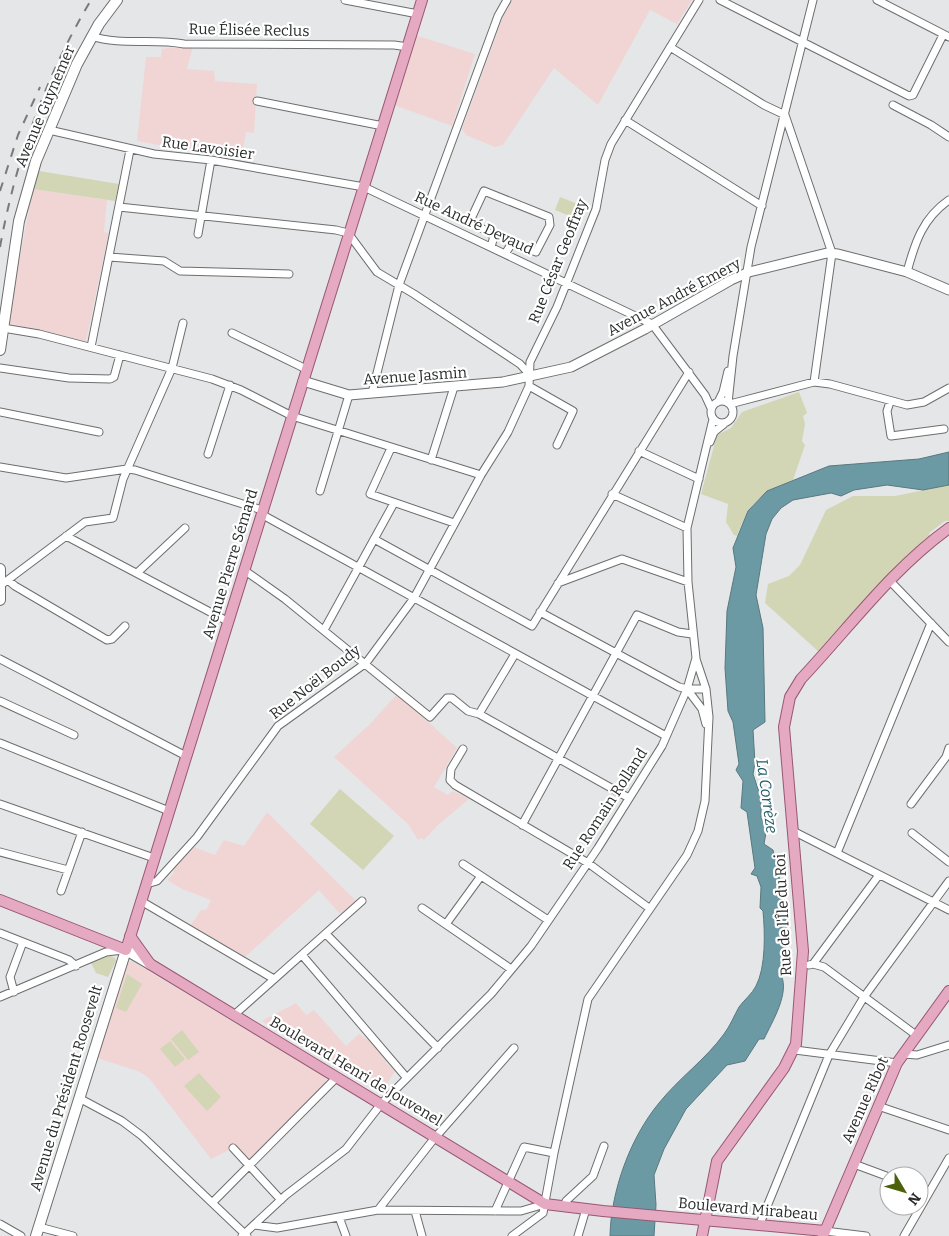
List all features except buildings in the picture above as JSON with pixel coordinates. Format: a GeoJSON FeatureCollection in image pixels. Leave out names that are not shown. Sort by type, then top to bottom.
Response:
{"type":"FeatureCollection","features":[{"type":"Feature","properties":{"kind":"main road","name":"Avenue Guynemer"},"geometry":{"type":"LineString","coordinates":[[0,350],[19,221],[36,161],[77,64],[91,36],[117,0]]}},
{"type":"Feature","properties":{"kind":"main road","name":"Avenue Pierre Sémard"},"geometry":{"type":"LineString","coordinates":[[126,950],[422,0]]}},
{"type":"Feature","properties":{"kind":"main road","name":"Rue de l'Île du Roi"},"geometry":{"type":"LineString","coordinates":[[702,1236],[717,1161],[795,1050],[809,962],[784,726],[790,697],[801,679],[890,581],[916,554],[949,528]]}},
{"type":"Feature","properties":{"kind":"main road"},"geometry":{"type":"LineString","coordinates":[[0,569],[5,583],[0,600]]}},
{"type":"Feature","properties":{"kind":"main road"},"geometry":{"type":"LineString","coordinates":[[0,900],[126,950]]}},
{"type":"Feature","properties":{"kind":"main road","name":"Boulevard Henri de Jouvenel"},"geometry":{"type":"LineString","coordinates":[[130,936],[150,964]]}},
{"type":"Feature","properties":{"kind":"main road","name":"Boulevard Henri de Jouvenel"},"geometry":{"type":"LineString","coordinates":[[126,950],[234,1015],[330,1081],[381,1104],[545,1204]]}},
{"type":"Feature","properties":{"kind":"main road","name":"Avenue du Président Roosevelt"},"geometry":{"type":"LineString","coordinates":[[37,1231],[126,950]]}},
{"type":"Feature","properties":{"kind":"main road","name":"Avenue Ribot"},"geometry":{"type":"LineString","coordinates":[[824,1234],[900,1059],[949,991]]}},
{"type":"Feature","properties":{"kind":"main road"},"geometry":{"type":"LineString","coordinates":[[545,1204],[586,1209]]}},
{"type":"Feature","properties":{"kind":"main road","name":"Boulevard Mirabeau"},"geometry":{"type":"LineString","coordinates":[[586,1209],[824,1234]]}},
{"type":"Feature","properties":{"kind":"street"},"geometry":{"type":"LineString","coordinates":[[345,0],[418,14]]}},
{"type":"Feature","properties":{"kind":"street"},"geometry":{"type":"LineString","coordinates":[[372,393],[399,285],[498,16],[507,0]]}},
{"type":"Feature","properties":{"kind":"street","name":"Rue César Geoffray"},"geometry":{"type":"LineString","coordinates":[[530,375],[530,362],[557,306],[596,209],[605,160],[611,144],[699,0]]}},
{"type":"Feature","properties":{"kind":"street"},"geometry":{"type":"LineString","coordinates":[[720,0],[909,96],[912,95],[946,36],[877,0]]}},
{"type":"Feature","properties":{"kind":"street"},"geometry":{"type":"LineString","coordinates":[[770,395],[742,407],[726,423],[717,423],[713,419],[715,404],[723,392],[732,356],[751,247],[813,0]]}},
{"type":"Feature","properties":{"kind":"street","name":"Rue Élisée Reclus"},"geometry":{"type":"LineString","coordinates":[[91,36],[104,39],[166,41],[184,44],[394,45],[408,47]]}},
{"type":"Feature","properties":{"kind":"street"},"geometry":{"type":"LineString","coordinates":[[670,47],[764,105],[785,115],[832,253],[814,382]]}},
{"type":"Feature","properties":{"kind":"street"},"geometry":{"type":"LineString","coordinates":[[257,100],[383,126]]}},
{"type":"Feature","properties":{"kind":"street"},"geometry":{"type":"LineString","coordinates":[[893,105],[949,137]]}},
{"type":"Feature","properties":{"kind":"street"},"geometry":{"type":"LineString","coordinates":[[625,120],[762,206]]}},
{"type":"Feature","properties":{"kind":"street","name":"Rue Lavoisier"},"geometry":{"type":"LineString","coordinates":[[49,130],[130,150],[211,160],[364,187]]}},
{"type":"Feature","properties":{"kind":"street"},"geometry":{"type":"LineString","coordinates":[[91,347],[130,150]]}},
{"type":"Feature","properties":{"kind":"street"},"geometry":{"type":"LineString","coordinates":[[198,234],[211,160]]}},
{"type":"Feature","properties":{"kind":"street","name":"Rue André Devaud"},"geometry":{"type":"LineString","coordinates":[[364,187],[566,281],[652,324]]}},
{"type":"Feature","properties":{"kind":"street"},"geometry":{"type":"LineString","coordinates":[[491,247],[494,236],[470,221],[484,191],[549,217],[550,225],[536,252],[512,243],[506,254]]}},
{"type":"Feature","properties":{"kind":"street"},"geometry":{"type":"LineString","coordinates":[[906,272],[919,232],[931,215],[949,200]]}},
{"type":"Feature","properties":{"kind":"street"},"geometry":{"type":"LineString","coordinates":[[119,207],[336,230],[348,234],[376,272],[520,364],[530,375]]}},
{"type":"Feature","properties":{"kind":"street","name":"Avenue André Emery"},"geometry":{"type":"LineString","coordinates":[[530,375],[563,369],[583,362],[748,272],[832,253],[906,272],[949,290]]}},
{"type":"Feature","properties":{"kind":"street"},"geometry":{"type":"LineString","coordinates":[[109,257],[164,261],[180,271],[289,274]]}},
{"type":"Feature","properties":{"kind":"street"},"geometry":{"type":"LineString","coordinates":[[5,583],[85,522],[113,518],[127,469],[172,368],[183,324]]}},
{"type":"Feature","properties":{"kind":"street"},"geometry":{"type":"LineString","coordinates":[[652,324],[705,395],[715,404],[729,404],[770,395],[814,382],[830,384],[900,405],[917,404],[949,388]]}},
{"type":"Feature","properties":{"kind":"street"},"geometry":{"type":"LineString","coordinates":[[3,328],[39,334],[91,347],[230,385],[292,416],[481,475]]}},
{"type":"Feature","properties":{"kind":"street"},"geometry":{"type":"LineString","coordinates":[[232,333],[306,369]]}},
{"type":"Feature","properties":{"kind":"street"},"geometry":{"type":"LineString","coordinates":[[0,368],[69,378],[110,379],[114,376],[120,355]]}},
{"type":"Feature","properties":{"kind":"street"},"geometry":{"type":"LineString","coordinates":[[732,356],[729,404],[733,408],[732,417]]}},
{"type":"Feature","properties":{"kind":"street"},"geometry":{"type":"LineString","coordinates":[[374,539],[532,626],[689,372]]}},
{"type":"Feature","properties":{"kind":"street","name":"Rue Noël Boudy"},"geometry":{"type":"LineString","coordinates":[[146,882],[157,881],[190,846],[278,726],[366,664],[414,598],[481,475],[508,432],[529,386],[530,375]]}},
{"type":"Feature","properties":{"kind":"street","name":"Avenue Jasmin"},"geometry":{"type":"LineString","coordinates":[[303,382],[349,395],[454,388],[504,382],[530,375]]}},
{"type":"Feature","properties":{"kind":"street"},"geometry":{"type":"LineString","coordinates":[[208,454],[230,385]]}},
{"type":"Feature","properties":{"kind":"street"},"geometry":{"type":"LineString","coordinates":[[529,386],[573,411],[557,445]]}},
{"type":"Feature","properties":{"kind":"street"},"geometry":{"type":"LineString","coordinates":[[431,460],[454,388]]}},
{"type":"Feature","properties":{"kind":"street"},"geometry":{"type":"LineString","coordinates":[[320,491],[349,395]]}},
{"type":"Feature","properties":{"kind":"street"},"geometry":{"type":"LineString","coordinates":[[890,402],[887,411],[891,436],[944,428]]}},
{"type":"Feature","properties":{"kind":"street"},"geometry":{"type":"LineString","coordinates":[[0,412],[99,432]]}},
{"type":"Feature","properties":{"kind":"street","name":"Rue Romain Rolland"},"geometry":{"type":"LineString","coordinates":[[245,1235],[281,1200],[346,1149],[381,1104],[406,1077],[482,1004],[548,920],[588,863],[666,736],[687,690],[696,658],[688,582],[688,528],[713,419]]}},
{"type":"Feature","properties":{"kind":"street","name":"Rue Romain Rolland"},"geometry":{"type":"LineString","coordinates":[[702,466],[714,432],[726,423]]}},
{"type":"Feature","properties":{"kind":"street"},"geometry":{"type":"LineString","coordinates":[[391,448],[370,494],[454,523]]}},
{"type":"Feature","properties":{"kind":"street"},"geometry":{"type":"LineString","coordinates":[[640,451],[699,479]]}},
{"type":"Feature","properties":{"kind":"street"},"geometry":{"type":"LineString","coordinates":[[0,467],[66,478],[127,469],[261,512],[358,568],[666,736]]}},
{"type":"Feature","properties":{"kind":"street"},"geometry":{"type":"LineString","coordinates":[[612,494],[688,528]]}},
{"type":"Feature","properties":{"kind":"street"},"geometry":{"type":"LineString","coordinates":[[324,630],[394,503]]}},
{"type":"Feature","properties":{"kind":"street"},"geometry":{"type":"LineString","coordinates":[[137,573],[185,528]]}},
{"type":"Feature","properties":{"kind":"street"},"geometry":{"type":"LineString","coordinates":[[66,536],[229,622]]}},
{"type":"Feature","properties":{"kind":"street"},"geometry":{"type":"LineString","coordinates":[[558,582],[622,559],[688,582]]}},
{"type":"Feature","properties":{"kind":"street"},"geometry":{"type":"LineString","coordinates":[[244,570],[324,630],[430,717],[447,698],[452,698],[468,711],[480,714],[629,798]]}},
{"type":"Feature","properties":{"kind":"street"},"geometry":{"type":"LineString","coordinates":[[890,581],[949,642]]}},
{"type":"Feature","properties":{"kind":"street"},"geometry":{"type":"LineString","coordinates":[[5,583],[15,586],[107,640],[112,639],[124,626]]}},
{"type":"Feature","properties":{"kind":"street"},"geometry":{"type":"LineString","coordinates":[[540,612],[687,690],[702,709],[707,729]]}},
{"type":"Feature","properties":{"kind":"street"},"geometry":{"type":"LineString","coordinates":[[522,825],[637,615],[678,632],[692,634]]}},
{"type":"Feature","properties":{"kind":"street"},"geometry":{"type":"LineString","coordinates":[[837,853],[931,623]]}},
{"type":"Feature","properties":{"kind":"street"},"geometry":{"type":"LineString","coordinates":[[480,714],[514,654]]}},
{"type":"Feature","properties":{"kind":"street"},"geometry":{"type":"LineString","coordinates":[[0,658],[186,756]]}},
{"type":"Feature","properties":{"kind":"street"},"geometry":{"type":"LineString","coordinates":[[512,1236],[544,1213],[554,1153],[588,999],[687,855],[698,831],[705,801],[709,716],[706,690],[696,658]]}},
{"type":"Feature","properties":{"kind":"street"},"geometry":{"type":"LineString","coordinates":[[687,690],[706,690]]}},
{"type":"Feature","properties":{"kind":"street"},"geometry":{"type":"LineString","coordinates":[[0,701],[74,735]]}},
{"type":"Feature","properties":{"kind":"street"},"geometry":{"type":"LineString","coordinates":[[0,743],[169,811]]}},
{"type":"Feature","properties":{"kind":"street"},"geometry":{"type":"LineString","coordinates":[[911,804],[947,757],[949,748]]}},
{"type":"Feature","properties":{"kind":"street"},"geometry":{"type":"LineString","coordinates":[[463,750],[452,769],[450,780],[588,863],[649,908]]}},
{"type":"Feature","properties":{"kind":"street"},"geometry":{"type":"LineString","coordinates":[[0,804],[154,858]]}},
{"type":"Feature","properties":{"kind":"street"},"geometry":{"type":"LineString","coordinates":[[794,831],[949,910]]}},
{"type":"Feature","properties":{"kind":"street"},"geometry":{"type":"LineString","coordinates":[[61,891],[82,832]]}},
{"type":"Feature","properties":{"kind":"street"},"geometry":{"type":"LineString","coordinates":[[912,832],[949,862]]}},
{"type":"Feature","properties":{"kind":"street"},"geometry":{"type":"LineString","coordinates":[[0,852],[68,870]]}},
{"type":"Feature","properties":{"kind":"street"},"geometry":{"type":"LineString","coordinates":[[463,864],[548,920]]}},
{"type":"Feature","properties":{"kind":"street"},"geometry":{"type":"LineString","coordinates":[[879,875],[809,962],[824,967],[916,1035]]}},
{"type":"Feature","properties":{"kind":"street"},"geometry":{"type":"LineString","coordinates":[[446,924],[481,876]]}},
{"type":"Feature","properties":{"kind":"street"},"geometry":{"type":"LineString","coordinates":[[759,1226],[829,1054],[864,997],[949,881]]}},
{"type":"Feature","properties":{"kind":"street"},"geometry":{"type":"LineString","coordinates":[[141,901],[274,978]]}},
{"type":"Feature","properties":{"kind":"street"},"geometry":{"type":"LineString","coordinates":[[234,1015],[362,901]]}},
{"type":"Feature","properties":{"kind":"street"},"geometry":{"type":"LineString","coordinates":[[422,908],[511,969]]}},
{"type":"Feature","properties":{"kind":"street"},"geometry":{"type":"LineString","coordinates":[[0,933],[69,960],[76,966]]}},
{"type":"Feature","properties":{"kind":"street"},"geometry":{"type":"LineString","coordinates":[[326,934],[438,1048]]}},
{"type":"Feature","properties":{"kind":"street"},"geometry":{"type":"LineString","coordinates":[[14,992],[10,978],[23,942]]}},
{"type":"Feature","properties":{"kind":"street"},"geometry":{"type":"LineString","coordinates":[[0,997],[106,952],[126,950]]}},
{"type":"Feature","properties":{"kind":"street"},"geometry":{"type":"LineString","coordinates":[[302,955],[406,1077]]}},
{"type":"Feature","properties":{"kind":"street"},"geometry":{"type":"LineString","coordinates":[[795,1050],[900,1059],[949,1045]]}},
{"type":"Feature","properties":{"kind":"street"},"geometry":{"type":"LineString","coordinates":[[378,1210],[436,1137],[514,1048]]}},
{"type":"Feature","properties":{"kind":"street"},"geometry":{"type":"LineString","coordinates":[[213,1202],[250,1166],[271,1141],[330,1081]]}},
{"type":"Feature","properties":{"kind":"street"},"geometry":{"type":"LineString","coordinates":[[79,1098],[122,1121],[142,1136],[213,1202],[245,1235]]}},
{"type":"Feature","properties":{"kind":"street"},"geometry":{"type":"LineString","coordinates":[[878,1106],[949,1130]]}},
{"type":"Feature","properties":{"kind":"street"},"geometry":{"type":"LineString","coordinates":[[565,1207],[566,1201],[593,1176],[604,1146]]}},
{"type":"Feature","properties":{"kind":"street"},"geometry":{"type":"LineString","coordinates":[[495,1211],[524,1147],[554,1153]]}},
{"type":"Feature","properties":{"kind":"street"},"geometry":{"type":"LineString","coordinates":[[236,1149],[281,1200]]}},
{"type":"Feature","properties":{"kind":"street"},"geometry":{"type":"LineString","coordinates":[[929,1192],[949,1158]]}},
{"type":"Feature","properties":{"kind":"street"},"geometry":{"type":"LineString","coordinates":[[854,1164],[879,1173]]}},
{"type":"Feature","properties":{"kind":"street"},"geometry":{"type":"LineString","coordinates":[[254,1225],[277,1228],[378,1210],[521,1211],[545,1204]]}},
{"type":"Feature","properties":{"kind":"street"},"geometry":{"type":"LineString","coordinates":[[530,1223],[533,1218],[531,1208]]}},
{"type":"Feature","properties":{"kind":"street"},"geometry":{"type":"LineString","coordinates":[[578,1236],[586,1209]]}},
{"type":"Feature","properties":{"kind":"street"},"geometry":{"type":"LineString","coordinates":[[415,1211],[422,1236]]}},
{"type":"Feature","properties":{"kind":"street"},"geometry":{"type":"LineString","coordinates":[[904,1236],[915,1216]]}},
{"type":"Feature","properties":{"kind":"street"},"geometry":{"type":"LineString","coordinates":[[339,1217],[346,1236]]}},
{"type":"Feature","properties":{"kind":"street"},"geometry":{"type":"LineString","coordinates":[[0,1224],[21,1236]]}},
{"type":"Feature","properties":{"kind":"street"},"geometry":{"type":"LineString","coordinates":[[7,1236],[13,1231]]}},
{"type":"Feature","properties":{"kind":"street"},"geometry":{"type":"LineString","coordinates":[[37,1231],[73,1236]]}},
{"type":"Feature","properties":{"kind":"street"},"geometry":{"type":"LineString","coordinates":[[824,1234],[866,1236]]}},
{"type":"Feature","properties":{"kind":"shaded area"},"geometry":{"type":"Polygon","coordinates":[[[512,0],[692,0],[677,24],[650,10],[598,105],[554,68],[503,145],[495,147],[466,135],[462,129],[502,19],[512,0]]]}},
{"type":"Feature","properties":{"kind":"shaded area"},"geometry":{"type":"Polygon","coordinates":[[[415,35],[475,54],[452,126],[394,105],[415,35]]]}},
{"type":"Feature","properties":{"kind":"shaded area"},"geometry":{"type":"Polygon","coordinates":[[[193,46],[187,69],[214,71],[215,81],[257,84],[254,133],[246,132],[241,160],[137,141],[146,57],[161,57],[162,49],[193,46]]]}},
{"type":"Feature","properties":{"kind":"shaded area"},"geometry":{"type":"Polygon","coordinates":[[[33,189],[107,200],[104,232],[109,233],[86,341],[7,323],[33,189]]]}},
{"type":"Feature","properties":{"kind":"shaded area"},"geometry":{"type":"Polygon","coordinates":[[[397,694],[457,748],[434,787],[448,795],[453,791],[469,799],[438,825],[424,840],[421,838],[418,840],[408,824],[334,757],[370,724],[397,694]]]}},
{"type":"Feature","properties":{"kind":"shaded area"},"geometry":{"type":"Polygon","coordinates":[[[267,812],[356,901],[340,914],[319,890],[245,957],[191,925],[201,910],[206,910],[211,900],[182,889],[167,880],[174,873],[173,868],[194,847],[215,855],[224,840],[244,846],[267,812]]]}},
{"type":"Feature","properties":{"kind":"shaded area"},"geometry":{"type":"Polygon","coordinates":[[[132,961],[326,1078],[325,1084],[253,1158],[249,1159],[237,1146],[211,1159],[149,1078],[138,1071],[97,1058],[127,962],[132,961]]]}},
{"type":"Feature","properties":{"kind":"shaded area"},"geometry":{"type":"Polygon","coordinates":[[[296,1003],[306,1015],[314,1010],[346,1046],[359,1034],[373,1043],[372,1045],[378,1049],[377,1051],[383,1054],[382,1057],[388,1060],[386,1063],[395,1071],[381,1093],[262,1021],[296,1003]]]}},
{"type":"Feature","properties":{"kind":"green space"},"geometry":{"type":"Polygon","coordinates":[[[39,171],[119,184],[115,201],[33,189],[39,171]]]}},
{"type":"Feature","properties":{"kind":"green space"},"geometry":{"type":"Polygon","coordinates":[[[560,197],[583,206],[577,219],[555,210],[560,197]]]}},
{"type":"Feature","properties":{"kind":"green space"},"geometry":{"type":"Polygon","coordinates":[[[799,392],[807,413],[803,416],[805,424],[802,441],[805,445],[793,480],[772,490],[758,500],[747,514],[737,536],[734,535],[726,522],[728,504],[701,494],[717,435],[731,428],[742,412],[799,392]]]}},
{"type":"Feature","properties":{"kind":"green space"},"geometry":{"type":"Polygon","coordinates":[[[949,485],[949,521],[945,521],[929,533],[930,536],[909,555],[819,652],[765,603],[768,584],[789,576],[800,565],[826,510],[853,496],[895,496],[949,485]]]}},
{"type":"Feature","properties":{"kind":"green space"},"geometry":{"type":"Polygon","coordinates":[[[340,789],[394,836],[363,870],[310,824],[340,789]]]}},
{"type":"Feature","properties":{"kind":"green space"},"geometry":{"type":"Polygon","coordinates":[[[108,955],[115,958],[116,961],[108,977],[96,973],[91,963],[108,955]]]}},
{"type":"Feature","properties":{"kind":"green space"},"geometry":{"type":"Polygon","coordinates":[[[127,974],[142,984],[126,1012],[116,1008],[127,974]]]}},
{"type":"Feature","properties":{"kind":"green space"},"geometry":{"type":"Polygon","coordinates":[[[182,1030],[199,1052],[188,1060],[171,1039],[182,1030]]]}},
{"type":"Feature","properties":{"kind":"green space"},"geometry":{"type":"Polygon","coordinates":[[[170,1041],[185,1059],[175,1067],[160,1049],[170,1041]]]}},
{"type":"Feature","properties":{"kind":"green space"},"geometry":{"type":"Polygon","coordinates":[[[199,1073],[221,1097],[207,1111],[184,1086],[199,1073]]]}},
{"type":"Feature","properties":{"kind":"water"},"geometry":{"type":"Polygon","coordinates":[[[949,452],[949,485],[923,490],[887,485],[854,490],[841,496],[831,493],[793,500],[781,508],[772,519],[766,534],[756,595],[763,628],[765,722],[753,730],[755,763],[753,774],[761,798],[761,818],[767,827],[764,844],[773,850],[787,919],[786,946],[782,955],[784,961],[781,975],[783,982],[782,999],[764,1039],[759,1039],[745,1061],[727,1065],[686,1109],[664,1149],[654,1175],[656,1205],[654,1236],[610,1236],[611,1219],[618,1183],[639,1132],[659,1103],[724,1034],[739,1007],[754,989],[762,969],[764,939],[763,911],[760,908],[761,887],[757,876],[751,874],[755,868],[747,812],[741,808],[743,781],[736,770],[739,764],[733,722],[728,711],[725,668],[727,611],[736,567],[733,548],[748,511],[767,491],[829,466],[919,459],[949,452]]]}},
{"type":"Feature","properties":{"kind":"railway"},"geometry":{"type":"LineString","coordinates":[[0,247],[14,182],[34,119],[60,59],[91,0]]}},
{"type":"Feature","properties":{"kind":"railway"},"geometry":{"type":"LineString","coordinates":[[0,191],[18,135],[40,87]]}},
{"type":"Feature","properties":{"kind":"water label","name":"La Corrèze"},"geometry":{"type":"Point","coordinates":[767,796]}}]}
